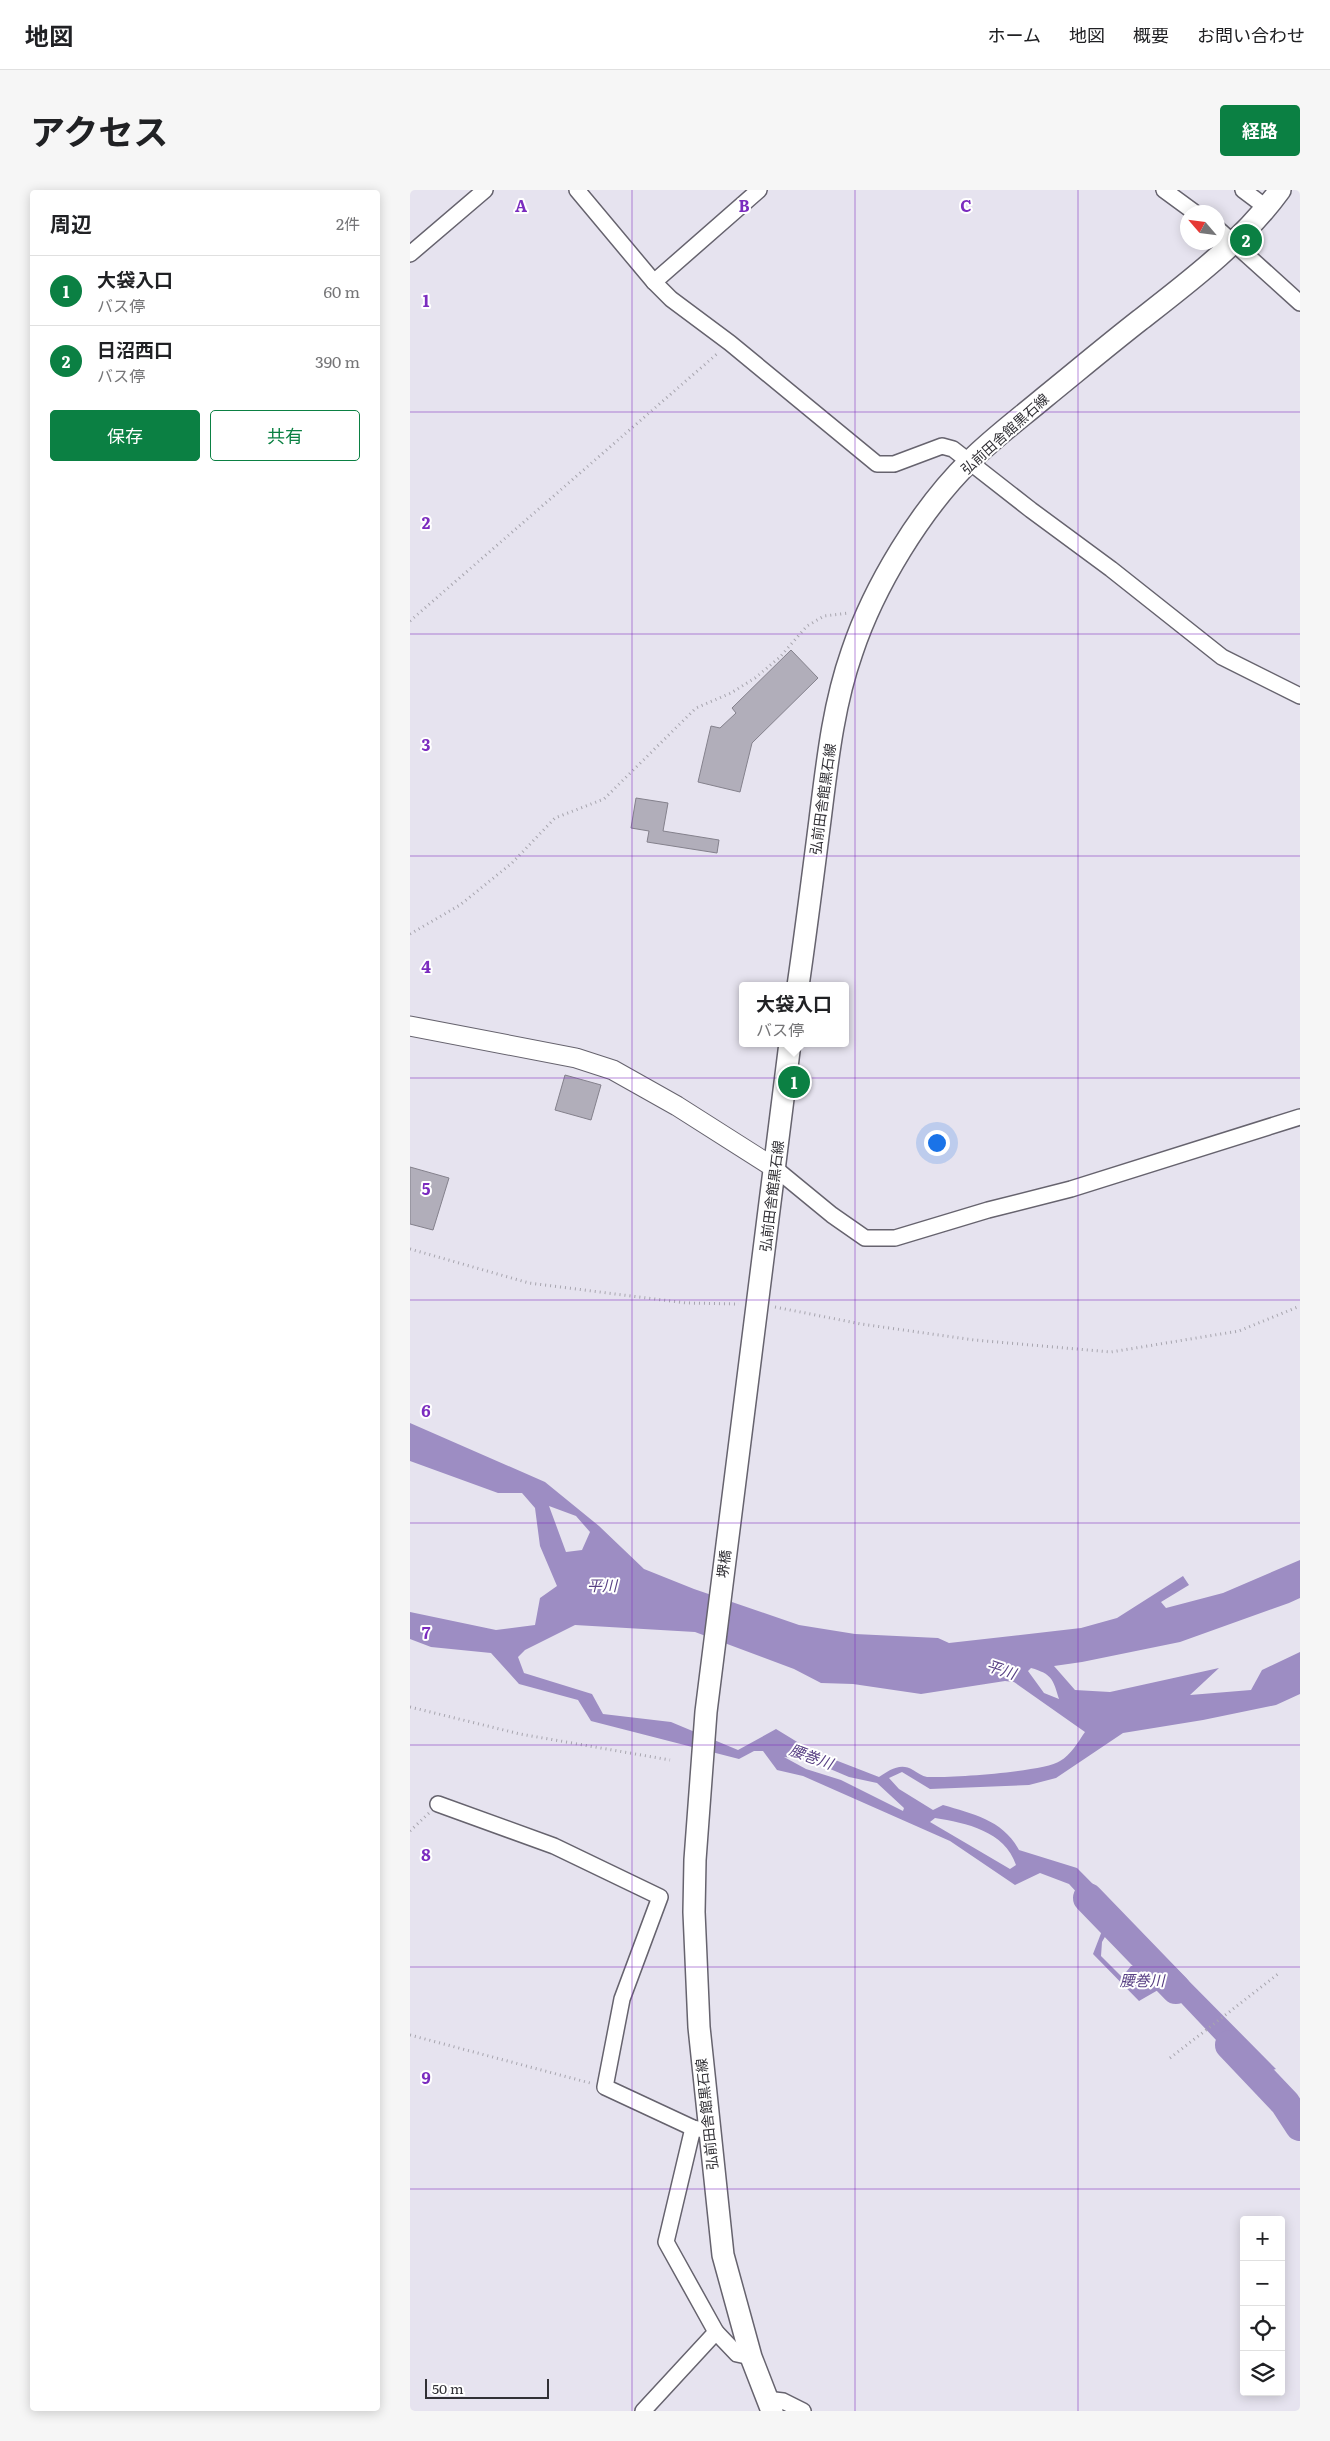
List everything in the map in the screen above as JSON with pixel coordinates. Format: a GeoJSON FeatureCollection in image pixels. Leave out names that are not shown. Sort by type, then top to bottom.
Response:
{"type":"FeatureCollection","features":[{"type":"Feature","properties":{"kind":"main road","name":"弘前田舎館黒石線"},"geometry":{"type":"LineString","coordinates":[[1225,236],[1267,208],[1280,190]]}},
{"type":"Feature","properties":{"kind":"main road","name":"弘前田舎館黒石線"},"geometry":{"type":"LineString","coordinates":[[799,982],[827,764],[838,699],[852,650],[883,583],[919,522],[969,462],[1191,280],[1214,250]]}},
{"type":"Feature","properties":{"kind":"main road","name":"弘前田舎館黒石線"},"geometry":{"type":"LineString","coordinates":[[757,1312],[790,1047]]}},
{"type":"Feature","properties":{"kind":"main road","name":"堺橋"},"geometry":{"type":"LineString","coordinates":[[699,1809],[706,1712],[757,1312]]}},
{"type":"Feature","properties":{"kind":"main road","name":"弘前田舎館黒石線"},"geometry":{"type":"LineString","coordinates":[[699,1809],[694,1912],[701,2129],[724,2255],[752,2357],[769,2405]]}},
{"type":"Feature","properties":{"kind":"street"},"geometry":{"type":"LineString","coordinates":[[410,254],[485,190]]}},
{"type":"Feature","properties":{"kind":"street"},"geometry":{"type":"LineString","coordinates":[[577,190],[654,282],[672,299],[730,343],[877,464],[894,464],[942,446],[953,449],[1111,569],[1222,657],[1300,696]]}},
{"type":"Feature","properties":{"kind":"street"},"geometry":{"type":"LineString","coordinates":[[654,282],[759,190]]}},
{"type":"Feature","properties":{"kind":"street"},"geometry":{"type":"LineString","coordinates":[[1164,190],[1184,205]]}},
{"type":"Feature","properties":{"kind":"street"},"geometry":{"type":"LineString","coordinates":[[1243,190],[1267,208]]}},
{"type":"Feature","properties":{"kind":"street"},"geometry":{"type":"LineString","coordinates":[[1225,236],[1300,303]]}},
{"type":"Feature","properties":{"kind":"street"},"geometry":{"type":"LineString","coordinates":[[410,1026],[576,1058],[613,1070],[677,1106],[776,1169],[832,1216],[865,1238],[896,1238],[988,1210],[1071,1189],[1300,1117]]}},
{"type":"Feature","properties":{"kind":"street"},"geometry":{"type":"LineString","coordinates":[[438,1804],[554,1846],[660,1897],[622,1999],[605,2087],[701,2129],[666,2242],[716,2332],[737,2354],[752,2357]]}},
{"type":"Feature","properties":{"kind":"street"},"geometry":{"type":"LineString","coordinates":[[643,2411],[716,2332]]}},
{"type":"Feature","properties":{"kind":"street"},"geometry":{"type":"LineString","coordinates":[[769,2405],[783,2401],[803,2411]]}},
{"type":"Feature","properties":{"kind":"path"},"geometry":{"type":"LineString","coordinates":[[410,621],[730,343]]}},
{"type":"Feature","properties":{"kind":"path"},"geometry":{"type":"LineString","coordinates":[[410,934],[468,899],[512,864],[555,818],[604,799],[696,708],[731,693],[755,678],[780,657],[807,626],[824,616],[870,612]]}},
{"type":"Feature","properties":{"kind":"path"},"geometry":{"type":"LineString","coordinates":[[410,1249],[529,1283],[955,1337],[1111,1352],[1239,1331],[1300,1306]]}},
{"type":"Feature","properties":{"kind":"path"},"geometry":{"type":"LineString","coordinates":[[410,1707],[520,1734],[670,1760]]}},
{"type":"Feature","properties":{"kind":"path"},"geometry":{"type":"LineString","coordinates":[[410,1830],[438,1804]]}},
{"type":"Feature","properties":{"kind":"path"},"geometry":{"type":"LineString","coordinates":[[1170,2058],[1278,1974]]}},
{"type":"Feature","properties":{"kind":"path"},"geometry":{"type":"LineString","coordinates":[[410,2035],[541,2068],[605,2087]]}},
{"type":"Feature","properties":{"kind":"water","name":"平川"},"geometry":{"type":"Polygon","coordinates":[[[410,1423],[545,1482],[599,1526],[644,1569],[694,1589],[799,1625],[855,1634],[938,1638],[949,1643],[1081,1628],[1117,1618],[1183,1576],[1189,1585],[1161,1602],[1166,1608],[1223,1593],[1300,1560],[1300,1598],[1289,1603],[1180,1642],[1054,1666],[1075,1690],[1110,1692],[1219,1668],[1190,1695],[1251,1690],[1262,1670],[1300,1652],[1300,1694],[1276,1705],[1203,1720],[1123,1733],[1056,1778],[1029,1785],[930,1789],[902,1772],[889,1778],[899,1789],[933,1810],[943,1805],[976,1815],[1005,1832],[1019,1850],[1077,1868],[1276,2069],[1243,2079],[1234,2059],[1165,1986],[1139,2001],[1093,1954],[1105,1923],[1069,1884],[1040,1873],[1015,1885],[950,1841],[803,1776],[777,1770],[763,1751],[754,1751],[739,1759],[591,1721],[578,1700],[519,1684],[491,1653],[431,1647],[410,1639],[410,1612],[496,1630],[535,1625],[540,1598],[557,1586],[540,1546],[535,1508],[522,1493],[498,1493],[410,1461],[410,1423]],[[549,1506],[566,1552],[582,1550],[590,1532],[576,1516],[549,1506]],[[575,1625],[525,1650],[518,1657],[524,1673],[592,1694],[603,1714],[671,1722],[738,1750],[776,1729],[812,1751],[879,1777],[900,1767],[909,1768],[927,1777],[1017,1771],[1051,1765],[1068,1755],[1085,1732],[1014,1682],[1005,1681],[921,1694],[853,1684],[821,1683],[794,1669],[695,1632],[575,1625]],[[1031,1668],[1028,1671],[1044,1693],[1059,1699],[1051,1678],[1031,1668]],[[784,1757],[806,1769],[841,1780],[903,1811],[904,1808],[877,1783],[849,1777],[809,1760],[784,1757]],[[935,1818],[930,1822],[1010,1869],[1016,1865],[1011,1853],[994,1837],[971,1826],[959,1823],[935,1818]],[[1110,1928],[1102,1942],[1101,1956],[1122,1977],[1131,1966],[1147,1966],[1149,1953],[1123,1928],[1110,1928]]]}},
{"type":"Feature","properties":{"kind":"building"},"geometry":{"type":"Polygon","coordinates":[[[791,650],[818,678],[752,743],[740,792],[698,782],[711,726],[720,728],[736,713],[732,708],[791,650]]]}},
{"type":"Feature","properties":{"kind":"building"},"geometry":{"type":"Polygon","coordinates":[[[636,798],[668,803],[663,831],[719,840],[717,853],[647,842],[649,831],[631,828],[636,798]]]}},
{"type":"Feature","properties":{"kind":"building"},"geometry":{"type":"Polygon","coordinates":[[[565,1075],[601,1085],[591,1120],[555,1110],[565,1075]]]}},
{"type":"Feature","properties":{"kind":"building"},"geometry":{"type":"Polygon","coordinates":[[[410,1167],[449,1178],[433,1230],[410,1224],[410,1167]]]}},
{"type":"Feature","properties":{"kind":"waterway","name":"腰巻川"},"geometry":{"type":"LineString","coordinates":[[1088,1898],[1176,1989]]}},
{"type":"Feature","properties":{"kind":"waterway","name":"腰巻川"},"geometry":{"type":"LineString","coordinates":[[1230,2045],[1285,2103],[1300,2126]]}},
{"type":"Feature","properties":{"kind":"place","name":"日沼西口"},"geometry":{"type":"Point","coordinates":[1246,240]}},
{"type":"Feature","properties":{"kind":"place","name":"大袋入口"},"geometry":{"type":"Point","coordinates":[794,1082]}}]}
